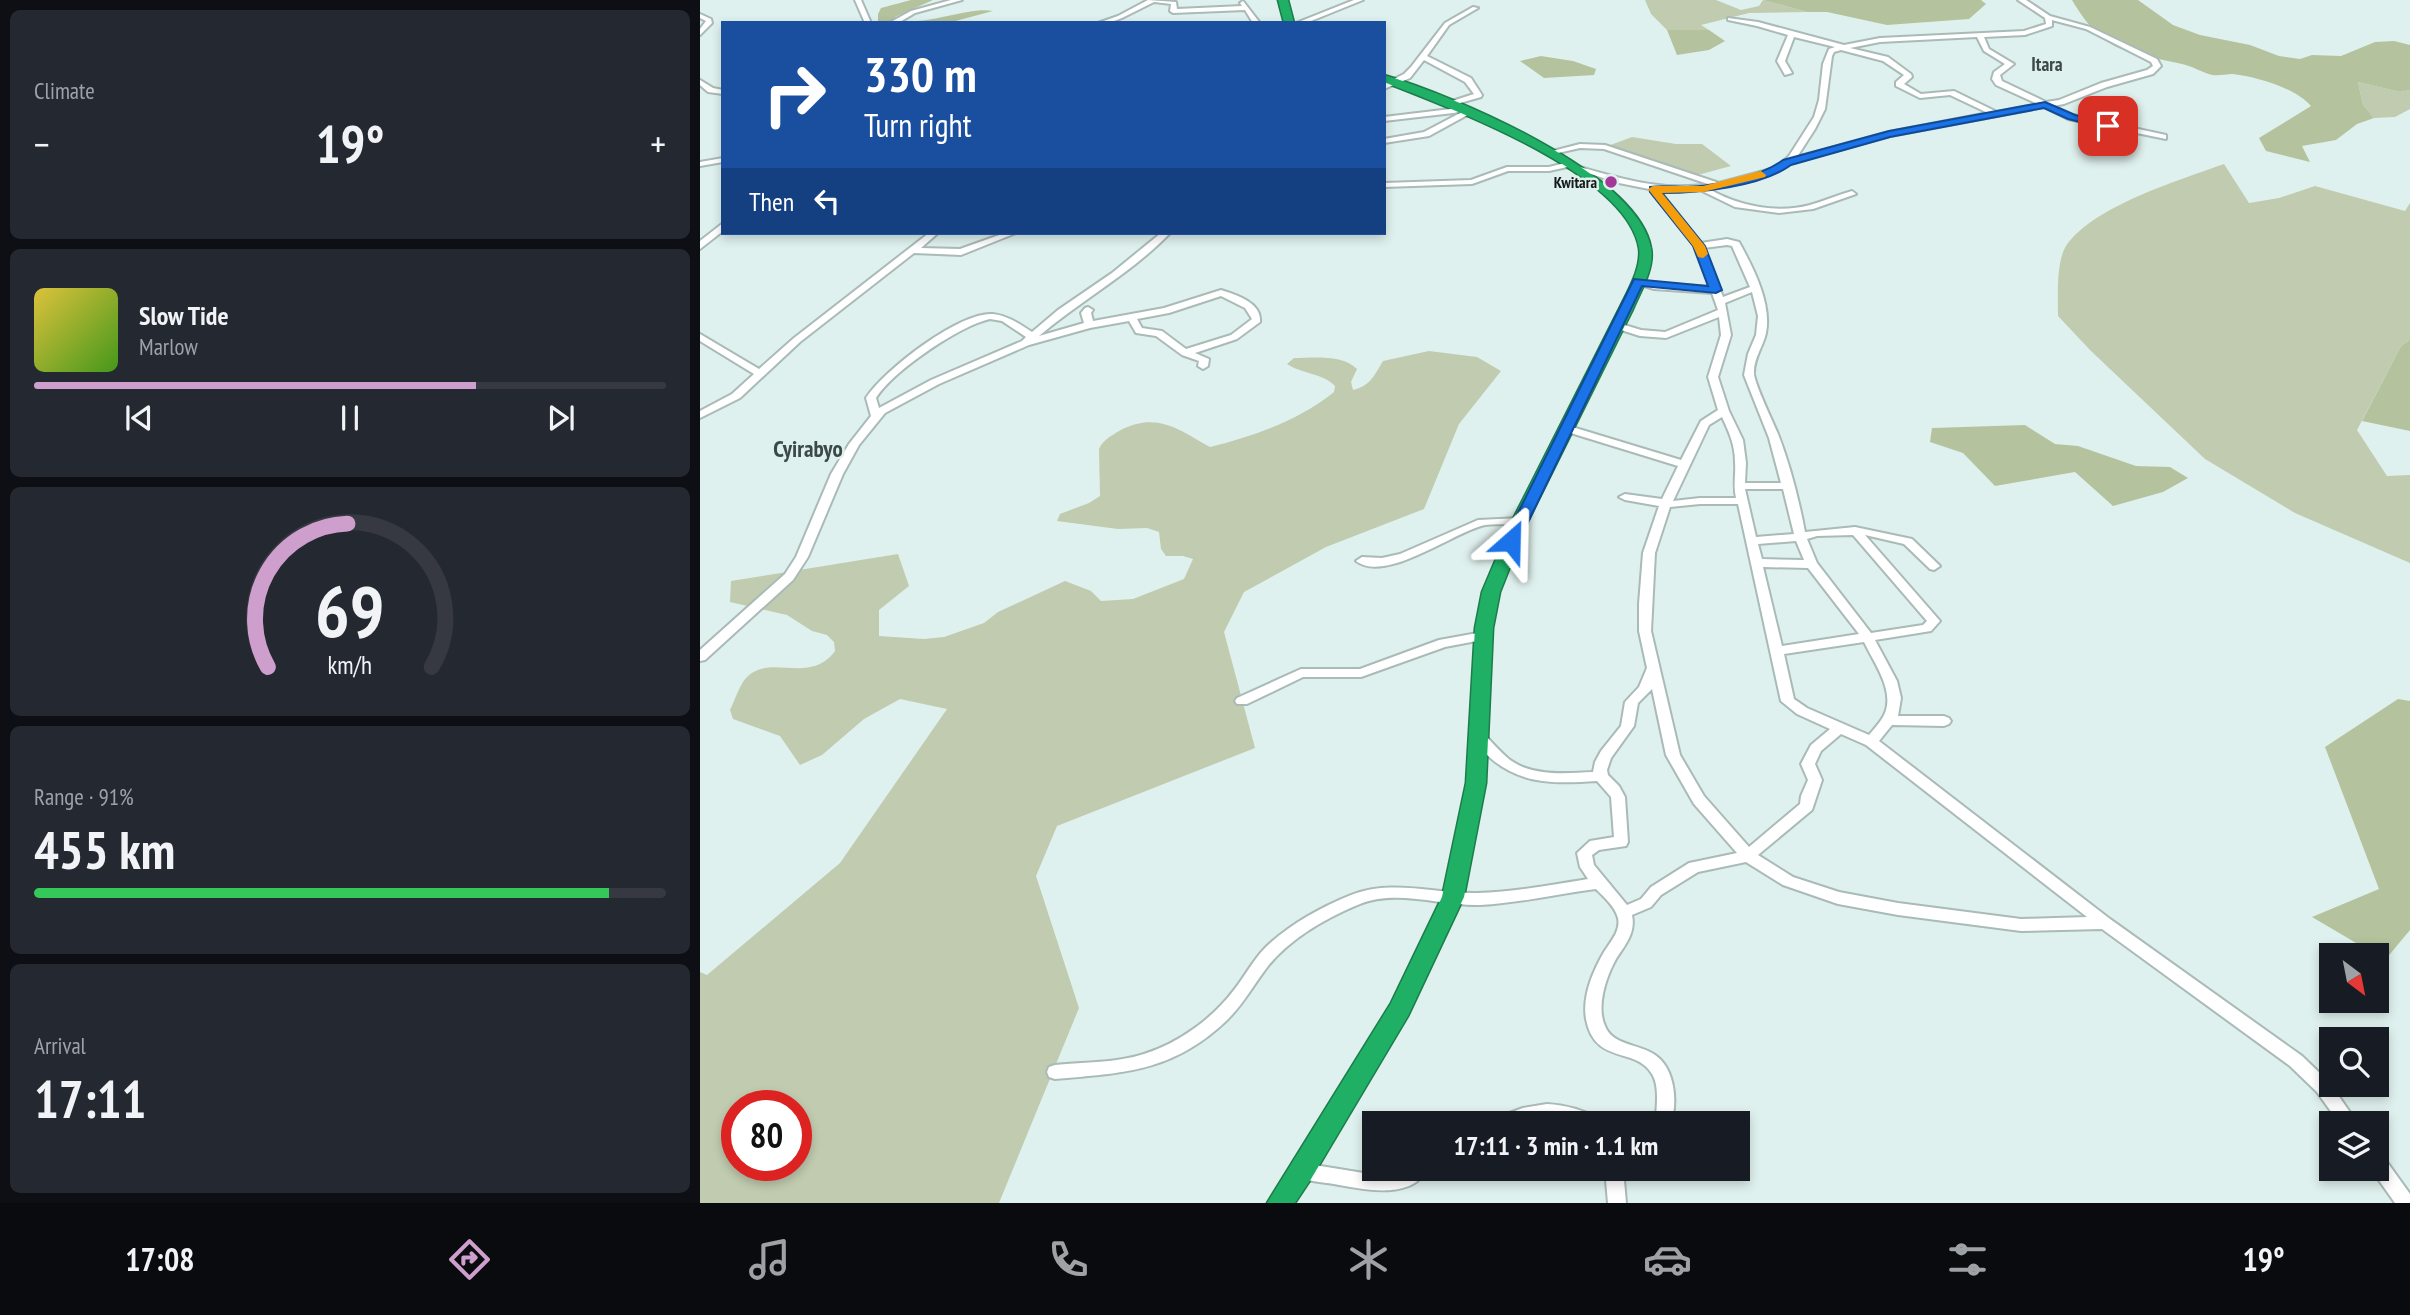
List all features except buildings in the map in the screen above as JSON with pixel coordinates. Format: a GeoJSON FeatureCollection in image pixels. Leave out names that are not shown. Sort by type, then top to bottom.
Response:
{"type":"FeatureCollection","features":[{"type":"Feature","properties":{"kind":"highway"},"geometry":{"type":"LineString","coordinates":[[1283,0],[1288,21]]}},
{"type":"Feature","properties":{"kind":"highway"},"geometry":{"type":"LineString","coordinates":[[1280,1203],[1303,1171],[1401,1009],[1454,897],[1474,794],[1483,636],[1491,592],[1520,522],[1618,326],[1638,281],[1645,249],[1640,228],[1629,211],[1573,166],[1513,132],[1388,83]]}},
{"type":"Feature","properties":{"kind":"street"},"geometry":{"type":"LineString","coordinates":[[858,0],[867,21]]}},
{"type":"Feature","properties":{"kind":"street"},"geometry":{"type":"LineString","coordinates":[[896,21],[913,12],[959,0]]}},
{"type":"Feature","properties":{"kind":"street"},"geometry":{"type":"LineString","coordinates":[[1106,21],[1153,0],[1174,3],[1173,11],[1246,8]]}},
{"type":"Feature","properties":{"kind":"street"},"geometry":{"type":"LineString","coordinates":[[1242,0],[1256,21]]}},
{"type":"Feature","properties":{"kind":"street"},"geometry":{"type":"LineString","coordinates":[[1304,21],[1360,0]]}},
{"type":"Feature","properties":{"kind":"street"},"geometry":{"type":"LineString","coordinates":[[1386,186],[1472,182],[1507,169],[1573,166],[1653,189],[1703,189],[1766,173],[1787,163],[1889,134],[2061,102],[2104,85],[2150,72],[2157,66],[2154,61],[2088,28],[2048,17],[2021,0]]}},
{"type":"Feature","properties":{"kind":"street"},"geometry":{"type":"LineString","coordinates":[[1388,83],[1407,76],[1447,24],[1475,8]]}},
{"type":"Feature","properties":{"kind":"street"},"geometry":{"type":"LineString","coordinates":[[700,16],[709,20],[700,33]]}},
{"type":"Feature","properties":{"kind":"street"},"geometry":{"type":"LineString","coordinates":[[1787,163],[1820,112],[1827,79],[1827,59],[1831,50],[1885,39],[2029,32],[2050,25],[2048,17]]}},
{"type":"Feature","properties":{"kind":"street"},"geometry":{"type":"LineString","coordinates":[[1730,19],[1744,20],[1885,59],[1907,74],[1908,77],[1899,84],[1920,96],[1951,93],[1994,113]]}},
{"type":"Feature","properties":{"kind":"street"},"geometry":{"type":"LineString","coordinates":[[1788,73],[1781,61],[1792,34]]}},
{"type":"Feature","properties":{"kind":"street"},"geometry":{"type":"LineString","coordinates":[[1979,34],[1986,50],[2010,64],[1997,74],[1996,79],[2071,117],[2163,137]]}},
{"type":"Feature","properties":{"kind":"street"},"geometry":{"type":"LineString","coordinates":[[1386,141],[1426,134],[1478,95],[1468,80],[1424,57]]}},
{"type":"Feature","properties":{"kind":"street"},"geometry":{"type":"LineString","coordinates":[[700,82],[712,90],[721,92]]}},
{"type":"Feature","properties":{"kind":"street"},"geometry":{"type":"LineString","coordinates":[[1386,118],[1458,109]]}},
{"type":"Feature","properties":{"kind":"street"},"geometry":{"type":"LineString","coordinates":[[1549,153],[1580,146],[1605,147],[1718,185]]}},
{"type":"Feature","properties":{"kind":"street"},"geometry":{"type":"LineString","coordinates":[[700,164],[721,160]]}},
{"type":"Feature","properties":{"kind":"street"},"geometry":{"type":"LineString","coordinates":[[1653,189],[1699,246],[1720,301],[1724,345],[1713,377],[1724,411],[1738,440],[1741,463],[1739,486],[1788,701],[1802,711],[1871,742],[2105,923],[2296,1061],[2323,1087],[2341,1111]]}},
{"type":"Feature","properties":{"kind":"street"},"geometry":{"type":"LineString","coordinates":[[1703,189],[1740,205],[1786,210],[1803,209],[1852,194]]}},
{"type":"Feature","properties":{"kind":"street"},"geometry":{"type":"LineString","coordinates":[[700,246],[721,228]]}},
{"type":"Feature","properties":{"kind":"street"},"geometry":{"type":"LineString","coordinates":[[700,415],[730,400],[797,340],[932,235]]}},
{"type":"Feature","properties":{"kind":"street"},"geometry":{"type":"LineString","coordinates":[[913,250],[961,251],[1006,235]]}},
{"type":"Feature","properties":{"kind":"street"},"geometry":{"type":"LineString","coordinates":[[1029,340],[1061,312],[1115,275],[1164,235]]}},
{"type":"Feature","properties":{"kind":"street"},"geometry":{"type":"LineString","coordinates":[[1699,246],[1727,242],[1735,244],[1763,316],[1761,335],[1749,375],[1763,407],[1795,510],[1800,537],[1811,564],[1867,636],[1890,681],[1894,698],[1889,720],[1871,742]]}},
{"type":"Feature","properties":{"kind":"street"},"geometry":{"type":"LineString","coordinates":[[1638,281],[1720,301]]}},
{"type":"Feature","properties":{"kind":"street"},"geometry":{"type":"LineString","coordinates":[[1618,326],[1640,333],[1666,335],[1720,301],[1754,289]]}},
{"type":"Feature","properties":{"kind":"street"},"geometry":{"type":"LineString","coordinates":[[700,657],[789,577],[802,557],[837,474],[854,444],[876,416],[899,400],[1029,340],[1089,325],[1166,311],[1221,293],[1248,306],[1256,314],[1257,320],[1234,337],[1185,353]]}},
{"type":"Feature","properties":{"kind":"street"},"geometry":{"type":"LineString","coordinates":[[1088,310],[1086,313],[1089,325]]}},
{"type":"Feature","properties":{"kind":"street"},"geometry":{"type":"LineString","coordinates":[[876,416],[872,398],[878,387],[960,325],[984,318],[1004,319],[1029,340]]}},
{"type":"Feature","properties":{"kind":"street"},"geometry":{"type":"LineString","coordinates":[[1132,318],[1139,331],[1160,333],[1185,353],[1204,359],[1203,366]]}},
{"type":"Feature","properties":{"kind":"street"},"geometry":{"type":"LineString","coordinates":[[700,337],[762,373]]}},
{"type":"Feature","properties":{"kind":"street"},"geometry":{"type":"LineString","coordinates":[[1724,411],[1705,422],[1666,503],[1649,553],[1644,604],[1645,631],[1673,755],[1679,769],[1716,821],[1748,856],[1788,881],[1838,898],[2021,925],[2105,923]]}},
{"type":"Feature","properties":{"kind":"street"},"geometry":{"type":"LineString","coordinates":[[1565,428],[1685,465]]}},
{"type":"Feature","properties":{"kind":"street"},"geometry":{"type":"LineString","coordinates":[[1739,486],[1787,486]]}},
{"type":"Feature","properties":{"kind":"street"},"geometry":{"type":"LineString","coordinates":[[1625,497],[1676,505],[1707,500],[1742,501]]}},
{"type":"Feature","properties":{"kind":"street"},"geometry":{"type":"LineString","coordinates":[[1362,561],[1382,562],[1404,557],[1482,522],[1520,522]]}},
{"type":"Feature","properties":{"kind":"street"},"geometry":{"type":"LineString","coordinates":[[1777,651],[1927,628],[1934,621],[1854,530]]}},
{"type":"Feature","properties":{"kind":"street"},"geometry":{"type":"LineString","coordinates":[[1752,541],[1854,530],[1908,541],[1934,566]]}},
{"type":"Feature","properties":{"kind":"street"},"geometry":{"type":"LineString","coordinates":[[1758,563],[1811,564]]}},
{"type":"Feature","properties":{"kind":"street"},"geometry":{"type":"LineString","coordinates":[[1242,701],[1301,673],[1361,673],[1443,643],[1483,636]]}},
{"type":"Feature","properties":{"kind":"street"},"geometry":{"type":"LineString","coordinates":[[1653,668],[1645,689],[1632,702],[1632,721],[1605,757],[1600,771],[1601,776],[1617,793],[1621,842],[1595,845],[1584,853],[1587,867],[1616,900],[1627,919],[1625,930],[1608,959],[1592,1004],[1596,1030],[1615,1048],[1657,1066],[1665,1090],[1664,1111]]}},
{"type":"Feature","properties":{"kind":"street"},"geometry":{"type":"LineString","coordinates":[[1889,720],[1944,721]]}},
{"type":"Feature","properties":{"kind":"street"},"geometry":{"type":"LineString","coordinates":[[1623,913],[1646,903],[1656,891],[1694,867],[1748,856],[1807,806],[1815,780],[1808,764],[1816,748],[1841,727]]}},
{"type":"Feature","properties":{"kind":"street"},"geometry":{"type":"LineString","coordinates":[[1477,735],[1506,764],[1528,772],[1558,778],[1601,776]]}},
{"type":"Feature","properties":{"kind":"street"},"geometry":{"type":"LineString","coordinates":[[1055,1072],[1145,1061],[1181,1044],[1218,1018],[1272,951],[1310,922],[1361,897],[1390,894],[1474,899],[1537,894],[1567,886],[1599,883]]}},
{"type":"Feature","properties":{"kind":"street"},"geometry":{"type":"LineString","coordinates":[[1303,1171],[1376,1184],[1398,1181]]}},
{"type":"Feature","properties":{"kind":"street"},"geometry":{"type":"LineString","coordinates":[[2389,1179],[2407,1203]]}},
{"type":"Feature","properties":{"kind":"street"},"geometry":{"type":"LineString","coordinates":[[1615,1181],[1616,1203]]}},
{"type":"Feature","properties":{"kind":"green space"},"geometry":{"type":"Polygon","coordinates":[[[911,0],[933,0],[895,17],[904,21],[878,21],[881,8],[911,0]]]}},
{"type":"Feature","properties":{"kind":"green space"},"geometry":{"type":"Polygon","coordinates":[[[1645,0],[1716,0],[1741,10],[1759,6],[1763,0],[1807,12],[1749,13],[1701,25],[1709,30],[1667,30],[1651,14],[1645,0]]]}},
{"type":"Feature","properties":{"kind":"green space"},"geometry":{"type":"Polygon","coordinates":[[[1763,0],[1981,0],[1986,4],[1969,19],[1887,25],[1827,12],[1807,12],[1763,0]]]}},
{"type":"Feature","properties":{"kind":"green space"},"geometry":{"type":"Polygon","coordinates":[[[2072,0],[2138,0],[2173,25],[2200,35],[2300,59],[2312,55],[2341,56],[2375,42],[2394,41],[2410,45],[2410,90],[2400,92],[2358,82],[2363,105],[2374,118],[2357,124],[2336,140],[2302,146],[2310,162],[2266,151],[2259,138],[2311,106],[2296,94],[2264,81],[2233,74],[2212,75],[2186,65],[2118,47],[2095,31],[2072,0]]]}},
{"type":"Feature","properties":{"kind":"green space"},"geometry":{"type":"Polygon","coordinates":[[[982,10],[993,11],[956,21],[915,21],[982,10]]]}},
{"type":"Feature","properties":{"kind":"green space"},"geometry":{"type":"Polygon","coordinates":[[[1667,30],[1709,30],[1725,41],[1709,50],[1677,55],[1667,30]]]}},
{"type":"Feature","properties":{"kind":"green space"},"geometry":{"type":"Polygon","coordinates":[[[1541,56],[1573,61],[1596,69],[1594,75],[1544,78],[1520,61],[1541,56]]]}},
{"type":"Feature","properties":{"kind":"green space"},"geometry":{"type":"Polygon","coordinates":[[[2358,82],[2400,92],[2410,90],[2410,109],[2395,117],[2374,118],[2363,105],[2358,82]]]}},
{"type":"Feature","properties":{"kind":"green space"},"geometry":{"type":"Polygon","coordinates":[[[1632,137],[1676,144],[1702,144],[1731,166],[1694,176],[1605,147],[1632,137]]]}},
{"type":"Feature","properties":{"kind":"green space"},"geometry":{"type":"Polygon","coordinates":[[[2224,164],[2249,203],[2279,198],[2315,186],[2405,211],[2410,203],[2410,340],[2401,346],[2357,430],[2387,476],[2410,475],[2410,563],[2295,513],[2205,459],[2058,316],[2058,280],[2063,253],[2079,232],[2116,207],[2139,196],[2224,164]]]}},
{"type":"Feature","properties":{"kind":"green space"},"geometry":{"type":"Polygon","coordinates":[[[2410,340],[2410,431],[2362,421],[2401,346],[2410,340]]]}},
{"type":"Feature","properties":{"kind":"green space"},"geometry":{"type":"Polygon","coordinates":[[[1429,351],[1477,357],[1501,371],[1459,424],[1424,509],[1326,547],[1244,592],[1224,632],[1255,748],[1057,826],[1036,876],[1079,1008],[999,1203],[700,1203],[700,972],[707,975],[840,863],[947,709],[900,699],[864,719],[822,755],[800,765],[780,736],[733,719],[730,710],[748,676],[768,668],[814,666],[825,661],[835,651],[834,642],[827,635],[812,631],[787,615],[730,602],[731,581],[898,554],[909,586],[879,610],[879,636],[924,639],[944,637],[984,623],[998,612],[1065,581],[1091,591],[1101,601],[1133,599],[1184,579],[1193,559],[1166,556],[1161,549],[1159,532],[1147,528],[1118,529],[1057,521],[1060,514],[1100,496],[1099,449],[1105,441],[1132,425],[1156,423],[1177,429],[1210,447],[1291,419],[1334,392],[1335,386],[1287,364],[1294,358],[1327,358],[1351,364],[1357,369],[1351,382],[1353,390],[1368,383],[1383,361],[1429,351]]]}},
{"type":"Feature","properties":{"kind":"green space"},"geometry":{"type":"Polygon","coordinates":[[[2025,425],[2055,444],[2078,446],[2136,466],[2170,467],[2188,478],[2163,492],[2113,506],[2075,472],[1995,486],[1963,453],[1930,442],[1932,428],[2025,425]]]}},
{"type":"Feature","properties":{"kind":"green space"},"geometry":{"type":"Polygon","coordinates":[[[2398,699],[2410,701],[2410,930],[2389,955],[2389,943],[2356,943],[2312,917],[2379,889],[2325,747],[2398,699]]]}},
{"type":"Feature","properties":{"kind":"slow traffic"},"geometry":{"type":"LineString","coordinates":[[1703,254],[1685,227],[1653,189],[1703,189],[1761,175]]}},
{"type":"Feature","properties":{"kind":"place","name":"Kwitara"},"geometry":{"type":"Point","coordinates":[1611,182]}},
{"type":"Feature","properties":{"kind":"district","name":"Itara"},"geometry":{"type":"Point","coordinates":[2047,64]}},
{"type":"Feature","properties":{"kind":"district","name":"Cyirabyo"},"geometry":{"type":"Point","coordinates":[808,448]}},
{"type":"Feature","properties":{"kind":"route"},"geometry":{"type":"LineString","coordinates":[[1511,541],[1638,281],[1654,286],[1716,290],[1699,246],[1653,189],[1703,189],[1766,173],[1787,163],[1889,134],[2016,109],[2045,105],[2071,117],[2108,126]]}}]}
